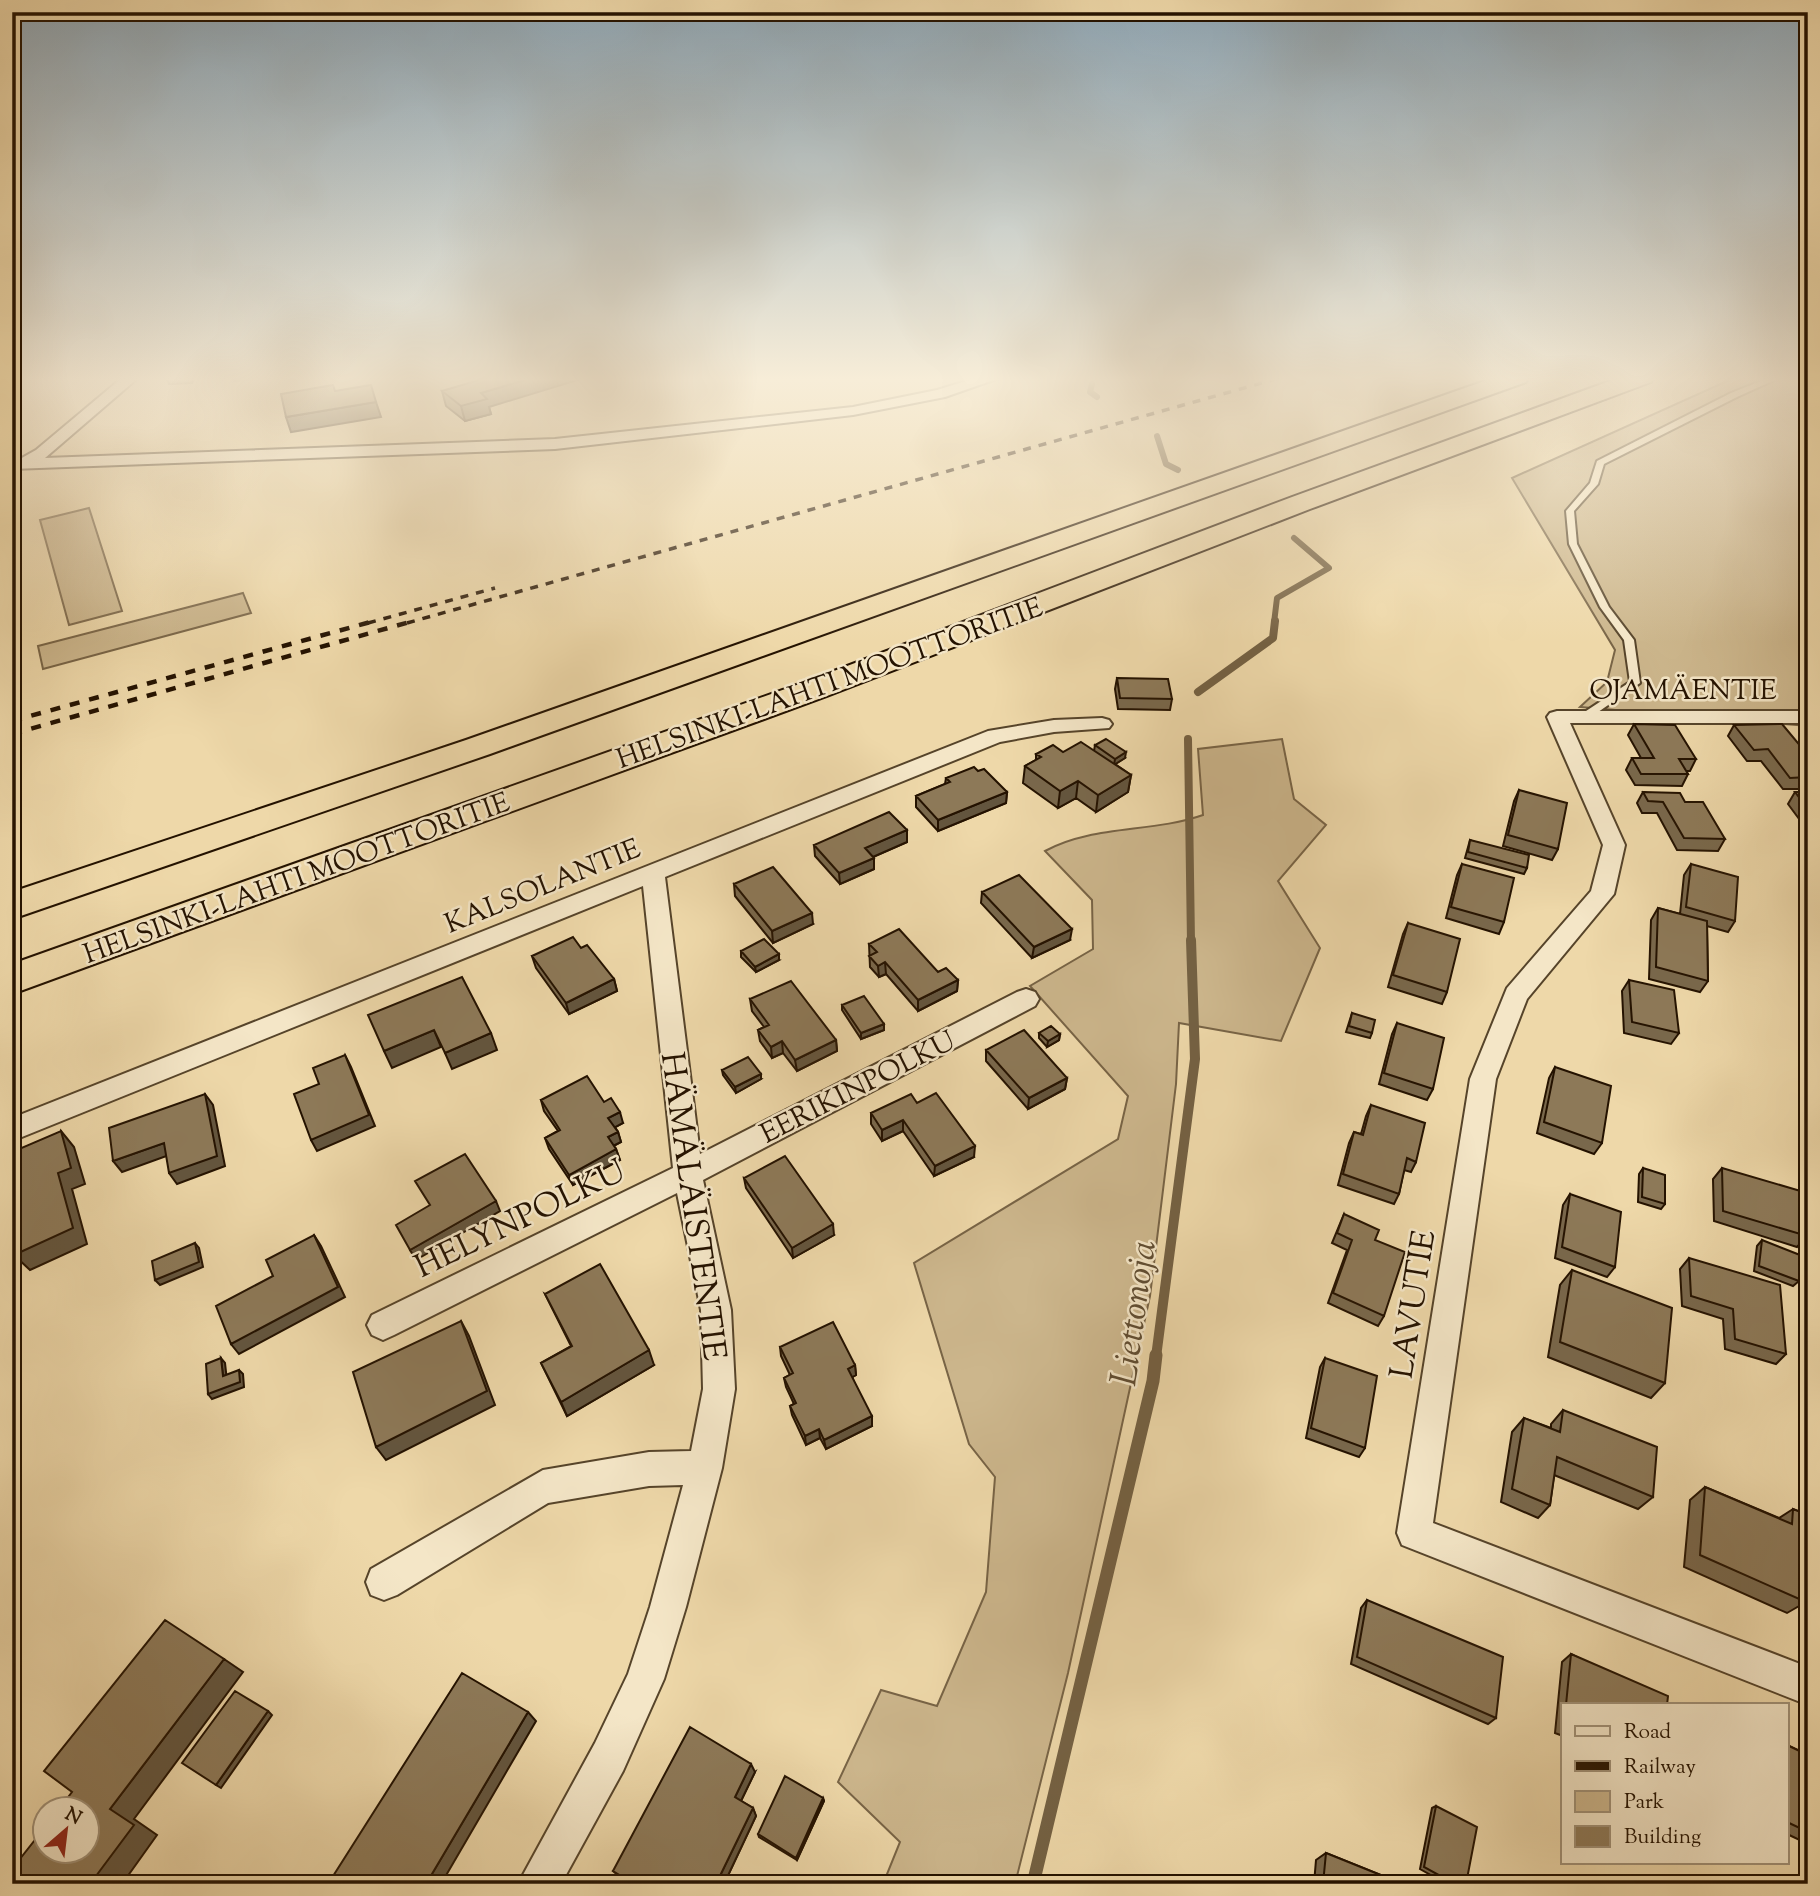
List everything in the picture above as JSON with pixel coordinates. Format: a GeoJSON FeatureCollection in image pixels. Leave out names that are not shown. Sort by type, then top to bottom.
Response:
{"type":"FeatureCollection","features":[{"type":"Feature","properties":{"kind":"highway","name":"HELSINKI-LAHTI MOOTTORITIE"},"geometry":{"type":"LineString","coordinates":[[12,906],[478,747],[1269,465]]}},
{"type":"Feature","properties":{"kind":"highway","name":"HELSINKI-LAHTI MOOTTORITIE"},"geometry":{"type":"LineString","coordinates":[[12,979],[816,689],[1402,465]]}},
{"type":"Feature","properties":{"kind":"street","name":"OJAMÄENTIE"},"geometry":{"type":"LineString","coordinates":[[1571,716],[1805,720]]}},
{"type":"Feature","properties":{"kind":"street","name":"LAVUTIE"},"geometry":{"type":"LineString","coordinates":[[1571,716],[1614,845],[1602,894],[1516,995],[1483,1079],[1415,1533],[1808,1686]]}},
{"type":"Feature","properties":{"kind":"street","name":"KALSOLANTIE"},"geometry":{"type":"LineString","coordinates":[[12,1129],[995,736],[1054,726],[1102,724]]}},
{"type":"Feature","properties":{"kind":"street","name":"HÄMÄLÄISTENTIE"},"geometry":{"type":"LineString","coordinates":[[538,1884],[609,1757],[645,1679],[668,1607],[705,1468],[719,1389],[716,1310],[688,1174],[653,872]]}},
{"type":"Feature","properties":{"kind":"street","name":"EERIKINPOLKU"},"geometry":{"type":"LineString","coordinates":[[688,1174],[1026,999]]}},
{"type":"Feature","properties":{"kind":"street","name":"HELYNPOLKU"},"geometry":{"type":"LineString","coordinates":[[383,1325],[688,1174]]}},
{"type":"Feature","properties":{"kind":"street"},"geometry":{"type":"LineString","coordinates":[[384,1582],[543,1488],[649,1469],[705,1468]]}},
{"type":"Feature","properties":{"kind":"lane"},"geometry":{"type":"LineString","coordinates":[[1571,716],[1635,683],[1629,640],[1605,607],[1573,544],[1570,511],[1594,484],[1599,465]]}},
{"type":"Feature","properties":{"kind":"green space"},"geometry":{"type":"Polygon","coordinates":[[[1540,465],[1808,465],[1808,726],[1580,707],[1607,682],[1615,650],[1512,478],[1540,465]]]}},
{"type":"Feature","properties":{"kind":"green space"},"geometry":{"type":"Polygon","coordinates":[[[89,508],[122,611],[69,625],[40,520],[89,508]]]}},
{"type":"Feature","properties":{"kind":"green space"},"geometry":{"type":"Polygon","coordinates":[[[243,593],[251,613],[43,669],[38,646],[243,593]]]}},
{"type":"Feature","properties":{"kind":"green space"},"geometry":{"type":"Polygon","coordinates":[[[1282,739],[1294,799],[1326,825],[1278,881],[1320,948],[1281,1041],[1179,1023],[1176,1084],[1150,1296],[1068,1673],[1015,1884],[883,1884],[900,1842],[838,1782],[881,1690],[937,1706],[986,1592],[995,1477],[969,1444],[914,1263],[1118,1139],[1128,1096],[1030,986],[1093,949],[1092,900],[1045,851],[1082,837],[1163,825],[1203,815],[1198,749],[1282,739]]]}},
{"type":"Feature","properties":{"kind":"building"},"geometry":{"type":"Polygon","coordinates":[[[1117,678],[1168,679],[1172,699],[1120,698],[1117,678]]]}},
{"type":"Feature","properties":{"kind":"building"},"geometry":{"type":"Polygon","coordinates":[[[1634,724],[1675,725],[1696,759],[1679,759],[1688,774],[1641,774],[1632,758],[1654,758],[1634,724]]]}},
{"type":"Feature","properties":{"kind":"building"},"geometry":{"type":"Polygon","coordinates":[[[1782,724],[1808,755],[1808,777],[1790,778],[1768,749],[1754,750],[1734,725],[1782,724]]]}},
{"type":"Feature","properties":{"kind":"building"},"geometry":{"type":"Polygon","coordinates":[[[1106,739],[1126,752],[1115,759],[1095,745],[1106,739]]]}},
{"type":"Feature","properties":{"kind":"building"},"geometry":{"type":"Polygon","coordinates":[[[1081,742],[1131,775],[1098,795],[1078,781],[1060,791],[1025,766],[1041,757],[1036,754],[1053,745],[1063,752],[1081,742]]]}},
{"type":"Feature","properties":{"kind":"building"},"geometry":{"type":"Polygon","coordinates":[[[974,767],[978,771],[984,769],[1007,792],[938,820],[916,796],[950,782],[946,778],[974,767]]]}},
{"type":"Feature","properties":{"kind":"building"},"geometry":{"type":"Polygon","coordinates":[[[1519,790],[1567,803],[1558,849],[1508,835],[1519,790]]]}},
{"type":"Feature","properties":{"kind":"building"},"geometry":{"type":"Polygon","coordinates":[[[1643,792],[1680,793],[1685,802],[1703,802],[1725,839],[1684,838],[1663,802],[1648,801],[1643,792]]]}},
{"type":"Feature","properties":{"kind":"building"},"geometry":{"type":"Polygon","coordinates":[[[1795,792],[1808,792],[1808,809],[1795,792]]]}},
{"type":"Feature","properties":{"kind":"building"},"geometry":{"type":"Polygon","coordinates":[[[889,812],[907,830],[865,848],[874,858],[839,873],[814,845],[889,812]]]}},
{"type":"Feature","properties":{"kind":"building"},"geometry":{"type":"Polygon","coordinates":[[[1470,840],[1529,855],[1527,868],[1468,852],[1470,840]]]}},
{"type":"Feature","properties":{"kind":"building"},"geometry":{"type":"Polygon","coordinates":[[[1462,864],[1514,878],[1504,922],[1451,907],[1462,864]]]}},
{"type":"Feature","properties":{"kind":"building"},"geometry":{"type":"Polygon","coordinates":[[[1691,864],[1738,877],[1735,921],[1686,907],[1691,864]]]}},
{"type":"Feature","properties":{"kind":"building"},"geometry":{"type":"Polygon","coordinates":[[[773,867],[812,913],[772,931],[734,884],[773,867]]]}},
{"type":"Feature","properties":{"kind":"building"},"geometry":{"type":"Polygon","coordinates":[[[1019,875],[1072,929],[1034,947],[982,892],[1019,875]]]}},
{"type":"Feature","properties":{"kind":"building"},"geometry":{"type":"Polygon","coordinates":[[[1658,908],[1707,921],[1708,981],[1656,967],[1658,908]]]}},
{"type":"Feature","properties":{"kind":"building"},"geometry":{"type":"Polygon","coordinates":[[[1408,923],[1460,939],[1447,992],[1393,975],[1408,923]]]}},
{"type":"Feature","properties":{"kind":"building"},"geometry":{"type":"Polygon","coordinates":[[[899,929],[938,972],[946,968],[958,980],[918,1000],[885,962],[878,966],[869,956],[877,952],[869,944],[899,929]]]}},
{"type":"Feature","properties":{"kind":"building"},"geometry":{"type":"Polygon","coordinates":[[[573,937],[581,948],[587,945],[614,979],[566,1003],[532,956],[573,937]]]}},
{"type":"Feature","properties":{"kind":"building"},"geometry":{"type":"Polygon","coordinates":[[[764,939],[779,954],[755,967],[741,951],[764,939]]]}},
{"type":"Feature","properties":{"kind":"building"},"geometry":{"type":"Polygon","coordinates":[[[462,977],[491,1033],[445,1053],[434,1030],[384,1051],[368,1015],[462,977]]]}},
{"type":"Feature","properties":{"kind":"building"},"geometry":{"type":"Polygon","coordinates":[[[1629,980],[1674,990],[1679,1033],[1632,1022],[1629,980]]]}},
{"type":"Feature","properties":{"kind":"building"},"geometry":{"type":"Polygon","coordinates":[[[791,981],[836,1040],[795,1060],[782,1041],[771,1047],[758,1030],[769,1025],[750,999],[791,981]]]}},
{"type":"Feature","properties":{"kind":"building"},"geometry":{"type":"Polygon","coordinates":[[[864,996],[884,1024],[861,1033],[842,1005],[864,996]]]}},
{"type":"Feature","properties":{"kind":"building"},"geometry":{"type":"Polygon","coordinates":[[[1352,1013],[1375,1020],[1372,1033],[1349,1026],[1352,1013]]]}},
{"type":"Feature","properties":{"kind":"building"},"geometry":{"type":"Polygon","coordinates":[[[1397,1023],[1444,1038],[1433,1089],[1384,1073],[1397,1023]]]}},
{"type":"Feature","properties":{"kind":"building"},"geometry":{"type":"Polygon","coordinates":[[[1051,1026],[1060,1034],[1048,1041],[1039,1033],[1051,1026]]]}},
{"type":"Feature","properties":{"kind":"building"},"geometry":{"type":"Polygon","coordinates":[[[1024,1030],[1067,1078],[1029,1098],[986,1050],[1024,1030]]]}},
{"type":"Feature","properties":{"kind":"building"},"geometry":{"type":"Polygon","coordinates":[[[345,1055],[369,1115],[311,1140],[294,1094],[319,1084],[313,1068],[345,1055]]]}},
{"type":"Feature","properties":{"kind":"building"},"geometry":{"type":"Polygon","coordinates":[[[748,1057],[761,1074],[735,1087],[722,1070],[748,1057]]]}},
{"type":"Feature","properties":{"kind":"building"},"geometry":{"type":"Polygon","coordinates":[[[1555,1067],[1611,1086],[1602,1143],[1544,1122],[1555,1067]]]}},
{"type":"Feature","properties":{"kind":"building"},"geometry":{"type":"Polygon","coordinates":[[[587,1076],[604,1102],[611,1098],[620,1112],[608,1118],[618,1132],[608,1137],[616,1149],[569,1175],[545,1138],[560,1130],[541,1100],[587,1076]]]}},
{"type":"Feature","properties":{"kind":"building"},"geometry":{"type":"Polygon","coordinates":[[[936,1093],[975,1146],[935,1166],[903,1120],[882,1130],[871,1113],[911,1094],[917,1103],[936,1093]]]}},
{"type":"Feature","properties":{"kind":"building"},"geometry":{"type":"Polygon","coordinates":[[[205,1094],[217,1156],[169,1173],[164,1143],[113,1161],[109,1128],[205,1094]]]}},
{"type":"Feature","properties":{"kind":"building"},"geometry":{"type":"Polygon","coordinates":[[[1371,1105],[1425,1123],[1416,1162],[1407,1158],[1399,1194],[1343,1174],[1354,1132],[1363,1135],[1371,1105]]]}},
{"type":"Feature","properties":{"kind":"building"},"geometry":{"type":"Polygon","coordinates":[[[61,1131],[71,1168],[58,1173],[73,1228],[14,1255],[12,1152],[61,1131]]]}},
{"type":"Feature","properties":{"kind":"building"},"geometry":{"type":"Polygon","coordinates":[[[465,1154],[496,1201],[410,1250],[396,1225],[430,1205],[415,1181],[465,1154]]]}},
{"type":"Feature","properties":{"kind":"building"},"geometry":{"type":"Polygon","coordinates":[[[785,1156],[833,1224],[792,1248],[744,1178],[785,1156]]]}},
{"type":"Feature","properties":{"kind":"building"},"geometry":{"type":"Polygon","coordinates":[[[1643,1168],[1665,1175],[1665,1204],[1642,1197],[1643,1168]]]}},
{"type":"Feature","properties":{"kind":"building"},"geometry":{"type":"Polygon","coordinates":[[[1722,1168],[1804,1192],[1807,1236],[1723,1211],[1722,1168]]]}},
{"type":"Feature","properties":{"kind":"building"},"geometry":{"type":"Polygon","coordinates":[[[1570,1194],[1621,1212],[1615,1267],[1562,1247],[1570,1194]]]}},
{"type":"Feature","properties":{"kind":"building"},"geometry":{"type":"Polygon","coordinates":[[[1344,1214],[1379,1230],[1375,1240],[1405,1252],[1384,1316],[1333,1293],[1352,1240],[1337,1233],[1344,1214]]]}},
{"type":"Feature","properties":{"kind":"building"},"geometry":{"type":"Polygon","coordinates":[[[314,1235],[338,1287],[231,1344],[216,1306],[273,1276],[266,1260],[314,1235]]]}},
{"type":"Feature","properties":{"kind":"building"},"geometry":{"type":"Polygon","coordinates":[[[1762,1240],[1800,1255],[1799,1281],[1759,1266],[1762,1240]]]}},
{"type":"Feature","properties":{"kind":"building"},"geometry":{"type":"Polygon","coordinates":[[[195,1243],[199,1262],[155,1280],[152,1261],[195,1243]]]}},
{"type":"Feature","properties":{"kind":"building"},"geometry":{"type":"Polygon","coordinates":[[[1689,1258],[1780,1285],[1786,1354],[1735,1339],[1733,1309],[1691,1296],[1689,1258]]]}},
{"type":"Feature","properties":{"kind":"building"},"geometry":{"type":"Polygon","coordinates":[[[600,1264],[649,1350],[561,1402],[541,1363],[572,1346],[545,1294],[600,1264]]]}},
{"type":"Feature","properties":{"kind":"building"},"geometry":{"type":"Polygon","coordinates":[[[1572,1270],[1672,1308],[1665,1383],[1560,1342],[1572,1270]]]}},
{"type":"Feature","properties":{"kind":"building"},"geometry":{"type":"Polygon","coordinates":[[[461,1321],[487,1391],[376,1447],[353,1372],[461,1321]]]}},
{"type":"Feature","properties":{"kind":"building"},"geometry":{"type":"Polygon","coordinates":[[[833,1322],[855,1365],[848,1369],[872,1416],[824,1440],[819,1429],[805,1436],[790,1406],[796,1403],[784,1378],[793,1373],[780,1347],[833,1322]]]}},
{"type":"Feature","properties":{"kind":"building"},"geometry":{"type":"Polygon","coordinates":[[[221,1358],[223,1376],[239,1370],[240,1382],[208,1394],[206,1364],[221,1358]]]}},
{"type":"Feature","properties":{"kind":"building"},"geometry":{"type":"Polygon","coordinates":[[[1325,1358],[1377,1376],[1365,1448],[1311,1428],[1325,1358]]]}},
{"type":"Feature","properties":{"kind":"building"},"geometry":{"type":"Polygon","coordinates":[[[1563,1410],[1657,1447],[1653,1497],[1557,1457],[1550,1505],[1512,1489],[1524,1418],[1560,1432],[1563,1410]]]}},
{"type":"Feature","properties":{"kind":"building"},"geometry":{"type":"Polygon","coordinates":[[[1705,1487],[1792,1524],[1793,1509],[1808,1515],[1806,1602],[1700,1555],[1705,1487]]]}},
{"type":"Feature","properties":{"kind":"building"},"geometry":{"type":"Polygon","coordinates":[[[1367,1600],[1503,1657],[1496,1718],[1357,1657],[1367,1600]]]}},
{"type":"Feature","properties":{"kind":"building"},"geometry":{"type":"Polygon","coordinates":[[[165,1620],[224,1659],[110,1809],[134,1825],[90,1884],[12,1884],[12,1869],[32,1844],[32,1864],[102,1864],[102,1794],[70,1794],[72,1792],[44,1771],[165,1620]]]}},
{"type":"Feature","properties":{"kind":"building"},"geometry":{"type":"Polygon","coordinates":[[[1571,1654],[1668,1696],[1667,1703],[1566,1703],[1571,1654]]]}},
{"type":"Feature","properties":{"kind":"building"},"geometry":{"type":"Polygon","coordinates":[[[462,1673],[528,1712],[426,1884],[328,1884],[462,1673]]]}},
{"type":"Feature","properties":{"kind":"building"},"geometry":{"type":"Polygon","coordinates":[[[235,1691],[268,1711],[216,1785],[182,1763],[235,1691]]]}},
{"type":"Feature","properties":{"kind":"building"},"geometry":{"type":"Polygon","coordinates":[[[690,1727],[751,1764],[735,1797],[753,1808],[716,1884],[634,1884],[613,1871],[690,1727]]]}},
{"type":"Feature","properties":{"kind":"building"},"geometry":{"type":"Polygon","coordinates":[[[1788,1745],[1808,1755],[1808,1832],[1788,1822],[1788,1745]]]}},
{"type":"Feature","properties":{"kind":"building"},"geometry":{"type":"Polygon","coordinates":[[[785,1776],[823,1798],[796,1858],[758,1834],[785,1776]]]}},
{"type":"Feature","properties":{"kind":"building"},"geometry":{"type":"Polygon","coordinates":[[[1436,1806],[1477,1827],[1466,1884],[1455,1884],[1424,1867],[1436,1806]]]}},
{"type":"Feature","properties":{"kind":"building"},"geometry":{"type":"Polygon","coordinates":[[[1326,1853],[1403,1884],[1323,1884],[1326,1853]]]}},
{"type":"Feature","properties":{"kind":"waterway","name":"Liettonoja"},"geometry":{"type":"LineString","coordinates":[[1169,465],[1178,470]]}},
{"type":"Feature","properties":{"kind":"waterway","name":"Liettonoja"},"geometry":{"type":"LineString","coordinates":[[1274,623],[1277,598],[1329,568],[1294,538]]}},
{"type":"Feature","properties":{"kind":"waterway","name":"Liettonoja"},"geometry":{"type":"LineString","coordinates":[[1198,692],[1273,638],[1275,621]]}},
{"type":"Feature","properties":{"kind":"waterway","name":"Liettonoja"},"geometry":{"type":"LineString","coordinates":[[1188,739],[1191,942]]}},
{"type":"Feature","properties":{"kind":"waterway","name":"Liettonoja"},"geometry":{"type":"LineString","coordinates":[[1156,1357],[1195,1059],[1191,940]]}},
{"type":"Feature","properties":{"kind":"waterway","name":"Liettonoja"},"geometry":{"type":"LineString","coordinates":[[1033,1884],[1153,1381],[1156,1355]]}},
{"type":"Feature","properties":{"kind":"railway"},"geometry":{"type":"LineString","coordinates":[[407,623],[968,465]]}},
{"type":"Feature","properties":{"kind":"railway"},"geometry":{"type":"LineString","coordinates":[[368,623],[495,588]]}},
{"type":"Feature","properties":{"kind":"railway"},"geometry":{"type":"LineString","coordinates":[[12,721],[374,621]]}},
{"type":"Feature","properties":{"kind":"railway"},"geometry":{"type":"LineString","coordinates":[[12,734],[413,621]]}}]}
